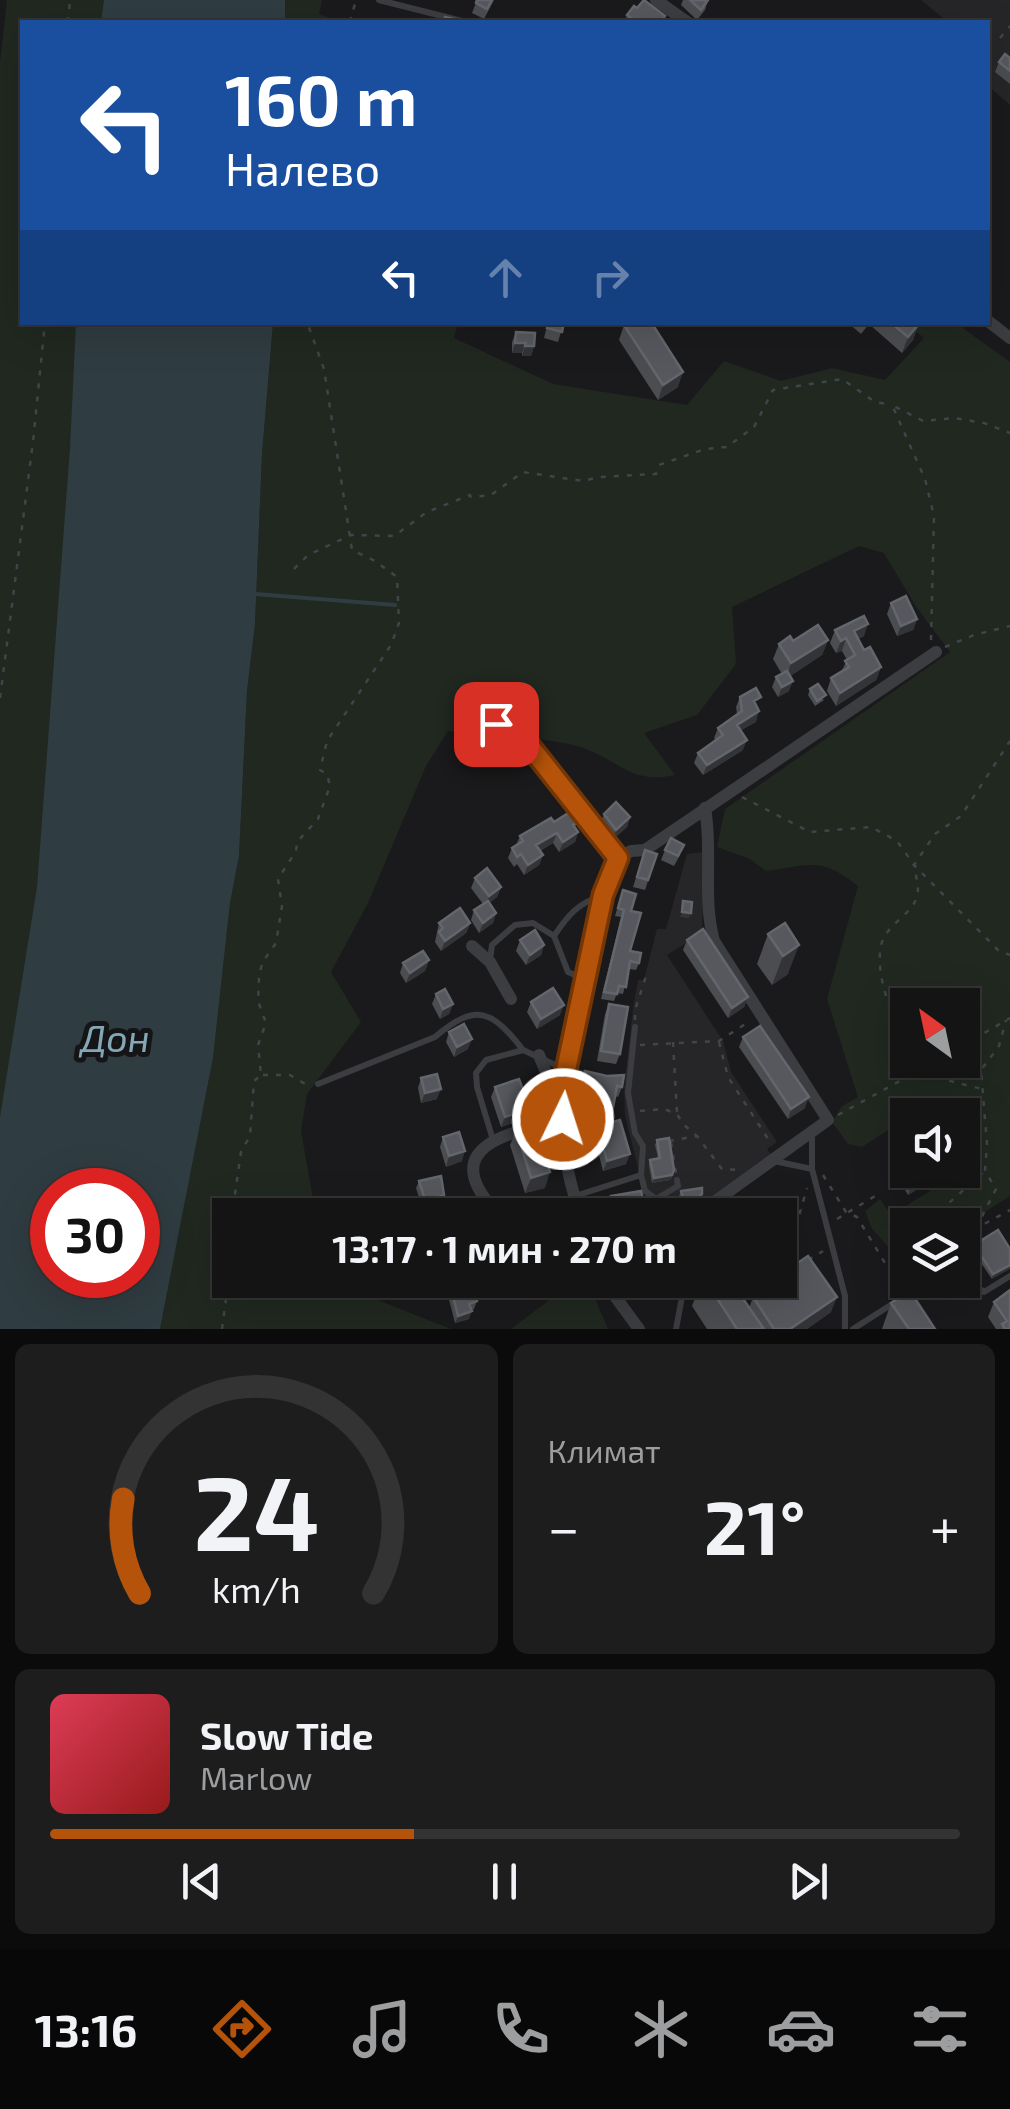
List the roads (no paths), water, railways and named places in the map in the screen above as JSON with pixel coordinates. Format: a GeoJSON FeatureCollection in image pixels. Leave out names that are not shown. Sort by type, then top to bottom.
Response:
{"type":"FeatureCollection","features":[{"type":"Feature","properties":{"kind":"street"},"geometry":{"type":"LineString","coordinates":[[657,0],[685,20]]}},
{"type":"Feature","properties":{"kind":"street"},"geometry":{"type":"LineString","coordinates":[[990,323],[1010,338]]}},
{"type":"Feature","properties":{"kind":"street"},"geometry":{"type":"LineString","coordinates":[[574,1196],[563,1117],[566,1070],[603,895],[618,858],[645,850],[936,652]]}},
{"type":"Feature","properties":{"kind":"street"},"geometry":{"type":"LineString","coordinates":[[705,808],[708,918],[714,940],[828,1120],[719,1198]]}},
{"type":"Feature","properties":{"kind":"street"},"geometry":{"type":"LineString","coordinates":[[472,946],[490,962],[510,999]]}},
{"type":"Feature","properties":{"kind":"street"},"geometry":{"type":"LineString","coordinates":[[539,1055],[563,1117]]}},
{"type":"Feature","properties":{"kind":"street"},"geometry":{"type":"LineString","coordinates":[[486,1198],[474,1164],[479,1149],[493,1140],[563,1117]]}},
{"type":"Feature","properties":{"kind":"street"},"geometry":{"type":"LineString","coordinates":[[618,1298],[639,1329]]}},
{"type":"Feature","properties":{"kind":"lane"},"geometry":{"type":"LineString","coordinates":[[379,0],[458,20]]}},
{"type":"Feature","properties":{"kind":"lane"},"geometry":{"type":"LineString","coordinates":[[496,724],[528,744],[618,858]]}},
{"type":"Feature","properties":{"kind":"lane"},"geometry":{"type":"LineString","coordinates":[[554,936],[568,914],[587,900],[603,895]]}},
{"type":"Feature","properties":{"kind":"lane"},"geometry":{"type":"LineString","coordinates":[[490,962],[492,945],[515,925],[533,923],[554,936],[568,972],[587,980]]}},
{"type":"Feature","properties":{"kind":"lane"},"geometry":{"type":"LineString","coordinates":[[318,1084],[436,1037],[451,1024],[476,1012],[490,1016],[523,1050],[566,1070],[598,1076]]}},
{"type":"Feature","properties":{"kind":"lane"},"geometry":{"type":"LineString","coordinates":[[635,1027],[623,1077],[629,1088],[635,1133],[643,1146],[640,1176],[645,1191],[656,1198],[678,1186],[677,1180]]}},
{"type":"Feature","properties":{"kind":"lane"},"geometry":{"type":"LineString","coordinates":[[493,1140],[476,1087],[476,1072],[486,1060],[523,1050]]}},
{"type":"Feature","properties":{"kind":"lane"},"geometry":{"type":"LineString","coordinates":[[623,1077],[629,1088]]}},
{"type":"Feature","properties":{"kind":"lane"},"geometry":{"type":"LineString","coordinates":[[812,1130],[812,1169],[845,1296],[845,1329]]}},
{"type":"Feature","properties":{"kind":"lane"},"geometry":{"type":"LineString","coordinates":[[774,1158],[812,1169]]}},
{"type":"Feature","properties":{"kind":"lane"},"geometry":{"type":"LineString","coordinates":[[574,1196],[640,1176]]}},
{"type":"Feature","properties":{"kind":"lane"},"geometry":{"type":"LineString","coordinates":[[980,1289],[984,1292],[1010,1276]]}},
{"type":"Feature","properties":{"kind":"lane"},"geometry":{"type":"LineString","coordinates":[[676,1329],[682,1298]]}},
{"type":"Feature","properties":{"kind":"lane"},"geometry":{"type":"LineString","coordinates":[[854,1329],[900,1298]]}},
{"type":"Feature","properties":{"kind":"lane"},"geometry":{"type":"LineString","coordinates":[[897,1301],[906,1315]]}},
{"type":"Feature","properties":{"kind":"water"},"geometry":{"type":"Polygon","coordinates":[[[104,0],[285,0],[285,20],[101,20],[104,0]]]}},
{"type":"Feature","properties":{"kind":"water","name":"Дон"},"geometry":{"type":"Polygon","coordinates":[[[76,325],[273,325],[239,856],[213,1058],[160,1329],[0,1329],[0,1117],[37,887],[76,325]]]}},
{"type":"Feature","properties":{"kind":"waterway"},"geometry":{"type":"LineString","coordinates":[[255,594],[395,605]]}}]}
